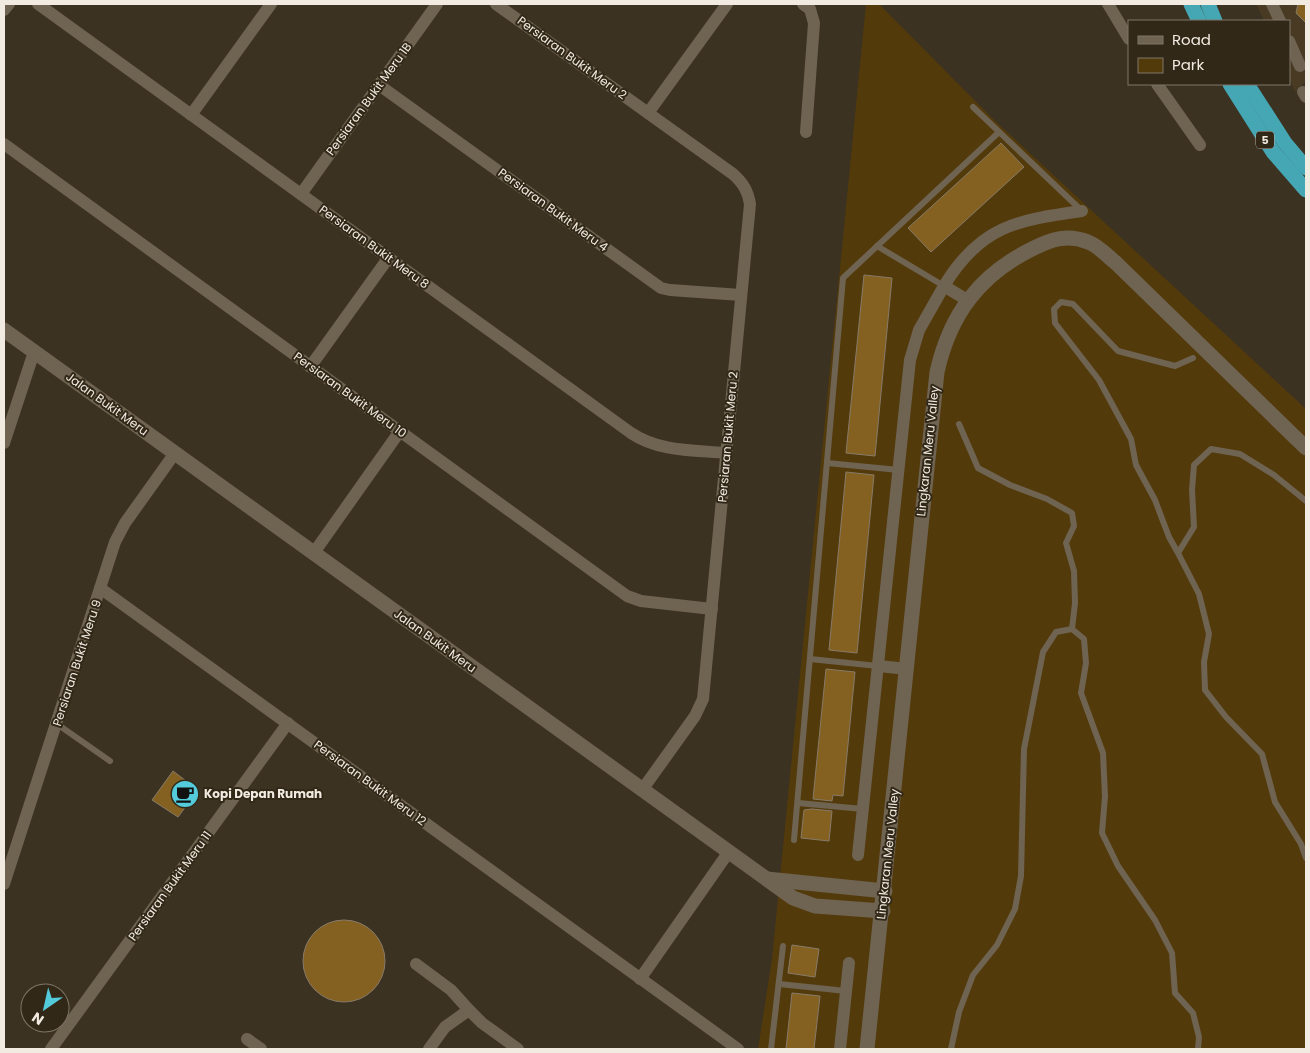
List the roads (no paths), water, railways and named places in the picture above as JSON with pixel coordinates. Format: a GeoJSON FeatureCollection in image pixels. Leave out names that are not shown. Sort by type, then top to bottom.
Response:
{"type":"FeatureCollection","features":[{"type":"Feature","properties":{"kind":"highway"},"geometry":{"type":"LineString","coordinates":[[1191,4],[1199,20]]}},
{"type":"Feature","properties":{"kind":"highway"},"geometry":{"type":"LineString","coordinates":[[1208,4],[1215,20]]}},
{"type":"Feature","properties":{"kind":"highway","name":"5"},"geometry":{"type":"LineString","coordinates":[[1231,85],[1273,152],[1306,190]]}},
{"type":"Feature","properties":{"kind":"highway","name":"5"},"geometry":{"type":"LineString","coordinates":[[1248,85],[1285,143],[1306,168]]}},
{"type":"Feature","properties":{"kind":"street"},"geometry":{"type":"LineString","coordinates":[[4,10],[9,4]]}},
{"type":"Feature","properties":{"kind":"street","name":"Persiaran Bukit Meru 8"},"geometry":{"type":"LineString","coordinates":[[38,4],[640,440],[660,447],[726,453]]}},
{"type":"Feature","properties":{"kind":"street"},"geometry":{"type":"LineString","coordinates":[[191,115],[269,4]]}},
{"type":"Feature","properties":{"kind":"street","name":"Persiaran Bukit Meru 1B"},"geometry":{"type":"LineString","coordinates":[[301,194],[437,4]]}},
{"type":"Feature","properties":{"kind":"street","name":"Persiaran Bukit Meru 2"},"geometry":{"type":"LineString","coordinates":[[496,4],[733,174],[746,188],[750,204],[702,706],[642,790]]}},
{"type":"Feature","properties":{"kind":"street"},"geometry":{"type":"LineString","coordinates":[[648,113],[727,4]]}},
{"type":"Feature","properties":{"kind":"street"},"geometry":{"type":"LineString","coordinates":[[803,4],[810,10],[814,23],[806,132]]}},
{"type":"Feature","properties":{"kind":"street"},"geometry":{"type":"LineString","coordinates":[[1108,4],[1128,37]]}},
{"type":"Feature","properties":{"kind":"street"},"geometry":{"type":"LineString","coordinates":[[1290,43],[1303,63]]}},
{"type":"Feature","properties":{"kind":"street"},"geometry":{"type":"LineString","coordinates":[[1158,85],[1200,145]]}},
{"type":"Feature","properties":{"kind":"street","name":"Persiaran Bukit Meru 4"},"geometry":{"type":"LineString","coordinates":[[379,86],[661,288],[741,295]]}},
{"type":"Feature","properties":{"kind":"street","name":"Persiaran Bukit Meru 10"},"geometry":{"type":"LineString","coordinates":[[4,144],[628,596],[641,602],[712,608]]}},
{"type":"Feature","properties":{"kind":"street"},"geometry":{"type":"LineString","coordinates":[[858,855],[912,352],[926,316],[970,249],[1004,227],[1038,218],[1082,211]]}},
{"type":"Feature","properties":{"kind":"street","name":"Lingkaran Meru Valley"},"geometry":{"type":"LineString","coordinates":[[867,1049],[883,911],[937,372],[946,341],[968,300],[986,278],[999,268],[1037,246],[1060,238],[1089,242],[1116,263],[1306,448]]}},
{"type":"Feature","properties":{"kind":"street"},"geometry":{"type":"LineString","coordinates":[[310,367],[389,257]]}},
{"type":"Feature","properties":{"kind":"street"},"geometry":{"type":"LineString","coordinates":[[944,286],[968,300]]}},
{"type":"Feature","properties":{"kind":"street","name":"Jalan Bukit Meru"},"geometry":{"type":"LineString","coordinates":[[4,330],[765,879],[803,903],[883,911]]}},
{"type":"Feature","properties":{"kind":"street"},"geometry":{"type":"LineString","coordinates":[[4,443],[34,352]]}},
{"type":"Feature","properties":{"kind":"street"},"geometry":{"type":"LineString","coordinates":[[314,554],[400,432]]}},
{"type":"Feature","properties":{"kind":"street","name":"Persiaran Bukit Meru 9"},"geometry":{"type":"LineString","coordinates":[[4,884],[119,533],[174,453]]}},
{"type":"Feature","properties":{"kind":"street","name":"Persiaran Bukit Meru 12"},"geometry":{"type":"LineString","coordinates":[[100,588],[738,1049]]}},
{"type":"Feature","properties":{"kind":"street"},"geometry":{"type":"LineString","coordinates":[[879,666],[907,669]]}},
{"type":"Feature","properties":{"kind":"street","name":"Persiaran Bukit Meru 11"},"geometry":{"type":"LineString","coordinates":[[51,1049],[288,723]]}},
{"type":"Feature","properties":{"kind":"street"},"geometry":{"type":"LineString","coordinates":[[640,979],[728,853]]}},
{"type":"Feature","properties":{"kind":"street"},"geometry":{"type":"LineString","coordinates":[[765,879],[885,891]]}},
{"type":"Feature","properties":{"kind":"street"},"geometry":{"type":"LineString","coordinates":[[840,1049],[849,962]]}},
{"type":"Feature","properties":{"kind":"street"},"geometry":{"type":"LineString","coordinates":[[416,964],[451,990],[482,1023],[518,1049]]}},
{"type":"Feature","properties":{"kind":"street"},"geometry":{"type":"LineString","coordinates":[[429,1049],[446,1027],[469,1010]]}},
{"type":"Feature","properties":{"kind":"street"},"geometry":{"type":"LineString","coordinates":[[247,1039],[261,1049]]}},
{"type":"Feature","properties":{"kind":"lane"},"geometry":{"type":"LineString","coordinates":[[973,107],[998,133],[1082,211]]}},
{"type":"Feature","properties":{"kind":"lane"},"geometry":{"type":"LineString","coordinates":[[794,840],[843,278],[998,133]]}},
{"type":"Feature","properties":{"kind":"lane"},"geometry":{"type":"LineString","coordinates":[[877,246],[944,286]]}},
{"type":"Feature","properties":{"kind":"lane"},"geometry":{"type":"LineString","coordinates":[[1193,358],[1175,366],[1118,351],[1073,304],[1060,302],[1054,309],[1055,323],[1099,380],[1131,439],[1136,465],[1155,500],[1169,537],[1199,594],[1209,634],[1204,662],[1205,690],[1226,717],[1262,754],[1276,802],[1301,844],[1306,858]]}},
{"type":"Feature","properties":{"kind":"lane"},"geometry":{"type":"LineString","coordinates":[[959,424],[978,468],[1010,485],[1047,499],[1072,513],[1074,526],[1066,544],[1074,571],[1075,603],[1072,629]]}},
{"type":"Feature","properties":{"kind":"lane"},"geometry":{"type":"LineString","coordinates":[[1178,553],[1194,527],[1192,490],[1194,465],[1211,449],[1240,454],[1274,475],[1306,500]]}},
{"type":"Feature","properties":{"kind":"lane"},"geometry":{"type":"LineString","coordinates":[[827,463],[899,470]]}},
{"type":"Feature","properties":{"kind":"lane"},"geometry":{"type":"LineString","coordinates":[[951,1049],[959,1012],[973,975],[996,945],[1015,909],[1021,876],[1024,749],[1043,652],[1056,632],[1072,629]]}},
{"type":"Feature","properties":{"kind":"lane"},"geometry":{"type":"LineString","coordinates":[[1072,629],[1084,639],[1086,663],[1081,694],[1103,753],[1105,796],[1102,833],[1118,866],[1155,920],[1172,953],[1175,993],[1193,1013],[1199,1037],[1198,1049]]}},
{"type":"Feature","properties":{"kind":"lane"},"geometry":{"type":"LineString","coordinates":[[810,659],[879,666]]}},
{"type":"Feature","properties":{"kind":"lane"},"geometry":{"type":"LineString","coordinates":[[57,724],[110,761]]}},
{"type":"Feature","properties":{"kind":"lane"},"geometry":{"type":"LineString","coordinates":[[798,803],[863,810]]}},
{"type":"Feature","properties":{"kind":"lane"},"geometry":{"type":"LineString","coordinates":[[771,1049],[783,946]]}},
{"type":"Feature","properties":{"kind":"lane"},"geometry":{"type":"LineString","coordinates":[[779,984],[846,991]]}},
{"type":"Feature","properties":{"kind":"place","name":"Kopi Depan Rumah"},"geometry":{"type":"Point","coordinates":[185,794]}}]}
